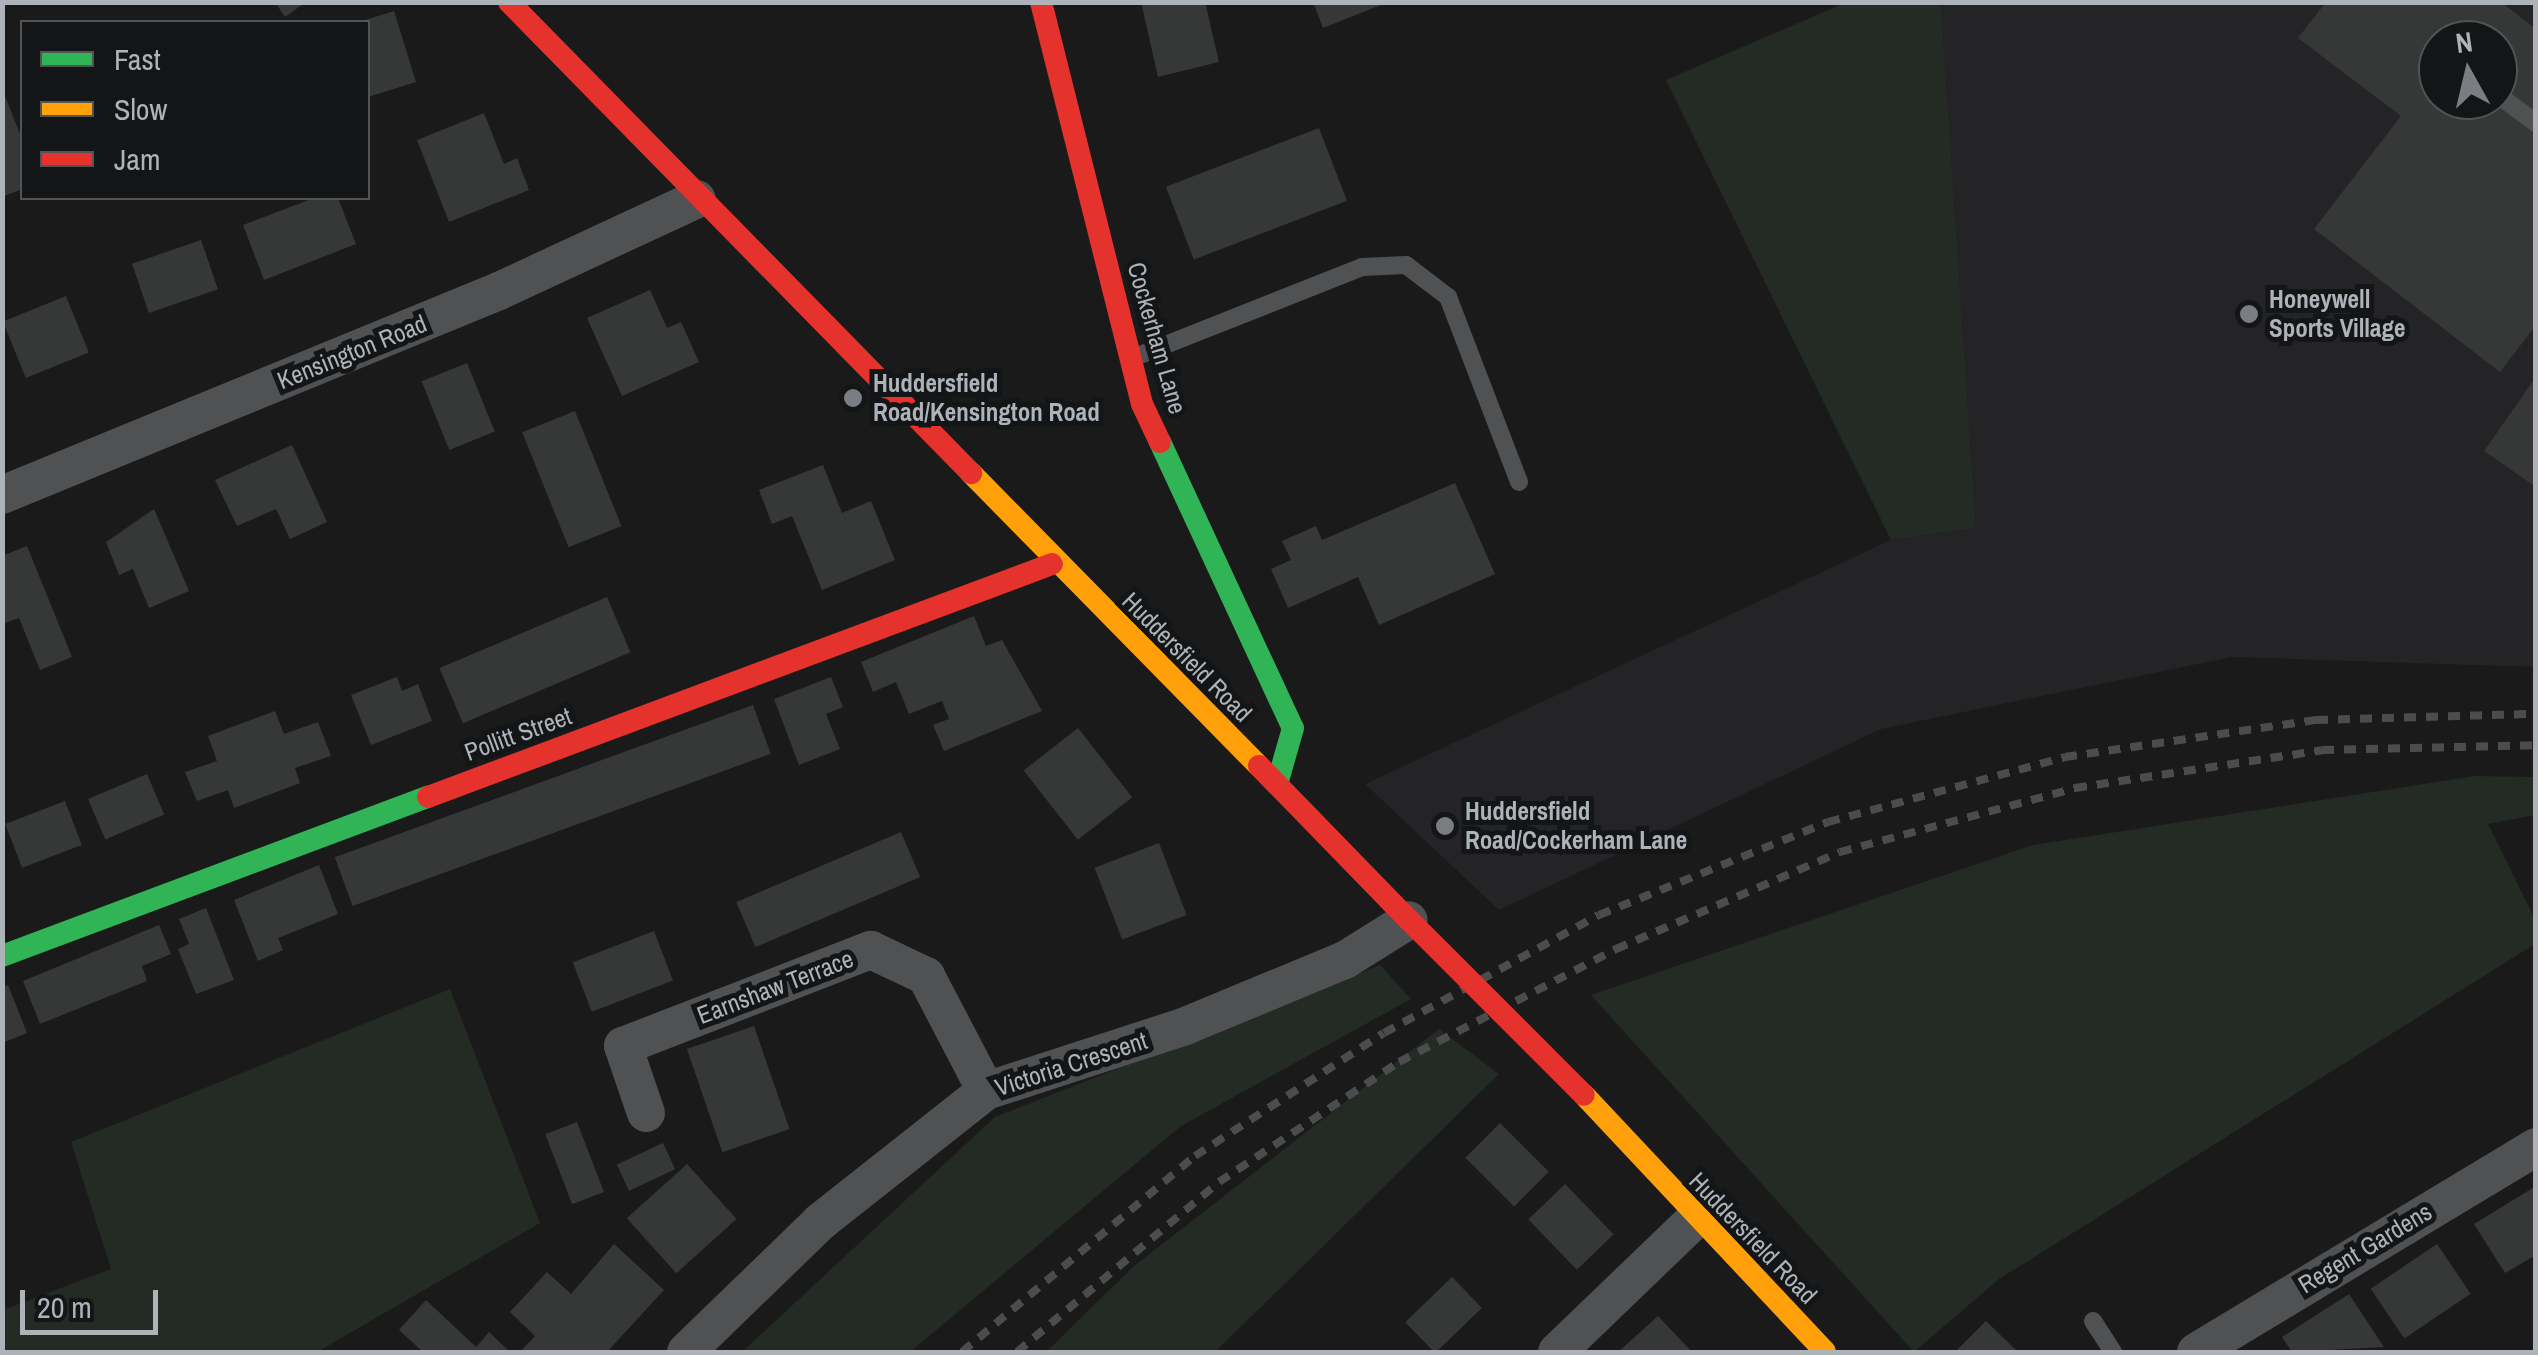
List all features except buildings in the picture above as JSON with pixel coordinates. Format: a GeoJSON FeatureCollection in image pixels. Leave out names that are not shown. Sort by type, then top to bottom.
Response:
{"type":"FeatureCollection","features":[{"type":"Feature","properties":{"kind":"main road","name":"Huddersfield Road"},"geometry":{"type":"LineString","coordinates":[[509,2],[1052,564],[1277,784],[1584,1095],[1695,1218],[1825,1352]]}},
{"type":"Feature","properties":{"kind":"main road","name":"Cockerham Lane"},"geometry":{"type":"LineString","coordinates":[[1041,2],[1142,404],[1292,728],[1277,784]]}},
{"type":"Feature","properties":{"kind":"main road","name":"Pollitt Street"},"geometry":{"type":"LineString","coordinates":[[2,956],[1052,564]]}},
{"type":"Feature","properties":{"kind":"street","name":"Kensington Road"},"geometry":{"type":"LineString","coordinates":[[2,495],[500,292],[697,199]]}},
{"type":"Feature","properties":{"kind":"street","name":"Victoria Crescent"},"geometry":{"type":"LineString","coordinates":[[686,1352],[820,1222],[986,1091],[1201,1019],[1345,960],[1409,920]]}},
{"type":"Feature","properties":{"kind":"street","name":"Earnshaw Terrace"},"geometry":{"type":"LineString","coordinates":[[646,1113],[623,1046],[871,950],[926,976],[986,1091]]}},
{"type":"Feature","properties":{"kind":"street","name":"Regent Gardens"},"geometry":{"type":"LineString","coordinates":[[2196,1352],[2536,1147]]}},
{"type":"Feature","properties":{"kind":"street"},"geometry":{"type":"LineString","coordinates":[[1557,1352],[1695,1218]]}},
{"type":"Feature","properties":{"kind":"lane"},"geometry":{"type":"LineString","coordinates":[[1131,359],[1362,267],[1406,265],[1448,297],[1519,482]]}},
{"type":"Feature","properties":{"kind":"lane"},"geometry":{"type":"LineString","coordinates":[[2092,1321],[2113,1352]]}},
{"type":"Feature","properties":{"kind":"shaded area"},"geometry":{"type":"Polygon","coordinates":[[[1847,2],[1941,3],[1976,528],[1891,540],[1666,80],[1847,2]]]}},
{"type":"Feature","properties":{"kind":"shaded area","name":"Honeywell Sports Village"},"geometry":{"type":"Polygon","coordinates":[[[1941,3],[2535,3],[2535,667],[2232,657],[1881,729],[1499,910],[1365,784],[1891,540],[1976,528],[1941,3]]]}},
{"type":"Feature","properties":{"kind":"shaded area"},"geometry":{"type":"Polygon","coordinates":[[[2475,776],[2535,777],[2535,815],[2488,824],[2535,919],[2535,944],[1999,1279],[1914,1352],[1591,995],[2033,845],[2475,776]]]}},
{"type":"Feature","properties":{"kind":"shaded area"},"geometry":{"type":"Polygon","coordinates":[[[1380,965],[1411,999],[1181,1126],[910,1352],[742,1352],[995,1117],[1380,965]]]}},
{"type":"Feature","properties":{"kind":"shaded area"},"geometry":{"type":"Polygon","coordinates":[[[450,989],[540,1223],[317,1352],[3,1352],[3,1310],[111,1269],[71,1142],[450,989]]]}},
{"type":"Feature","properties":{"kind":"shaded area"},"geometry":{"type":"Polygon","coordinates":[[[1439,1029],[1499,1074],[1215,1352],[1046,1352],[1134,1266],[1439,1029]]]}},
{"type":"Feature","properties":{"kind":"railway"},"geometry":{"type":"LineString","coordinates":[[962,1352],[1195,1156],[1384,1033],[1599,915],[1828,822],[2065,757],[2316,720],[2536,714]]}},
{"type":"Feature","properties":{"kind":"railway"},"geometry":{"type":"LineString","coordinates":[[1017,1352],[1219,1182],[1399,1062],[1616,949],[1840,852],[2075,788],[2322,750],[2536,745]]}},
{"type":"Feature","properties":{"kind":"traffic: fast"},"geometry":{"type":"LineString","coordinates":[[1160,442],[1293,728],[1277,784]]}},
{"type":"Feature","properties":{"kind":"traffic: fast"},"geometry":{"type":"LineString","coordinates":[[2,956],[428,797]]}},
{"type":"Feature","properties":{"kind":"traffic: slow"},"geometry":{"type":"LineString","coordinates":[[971,473],[1259,766]]}},
{"type":"Feature","properties":{"kind":"traffic: slow"},"geometry":{"type":"LineString","coordinates":[[1584,1095],[1825,1352]]}},
{"type":"Feature","properties":{"kind":"traffic: jam"},"geometry":{"type":"LineString","coordinates":[[509,2],[971,473]]}},
{"type":"Feature","properties":{"kind":"traffic: jam"},"geometry":{"type":"LineString","coordinates":[[1041,2],[1142,404],[1160,442]]}},
{"type":"Feature","properties":{"kind":"traffic: jam"},"geometry":{"type":"LineString","coordinates":[[428,797],[1052,564]]}},
{"type":"Feature","properties":{"kind":"traffic: jam"},"geometry":{"type":"LineString","coordinates":[[1259,766],[1409,920]]}},
{"type":"Feature","properties":{"kind":"traffic: jam"},"geometry":{"type":"LineString","coordinates":[[1409,920],[1584,1095]]}},
{"type":"Feature","properties":{"kind":"place","name":"Honeywell Sports Village"},"geometry":{"type":"Point","coordinates":[2249,314]}},
{"type":"Feature","properties":{"kind":"place","name":"Huddersfield Road/Kensington Road"},"geometry":{"type":"Point","coordinates":[853,398]}},
{"type":"Feature","properties":{"kind":"place","name":"Huddersfield Road/Cockerham Lane"},"geometry":{"type":"Point","coordinates":[1445,826]}}]}
